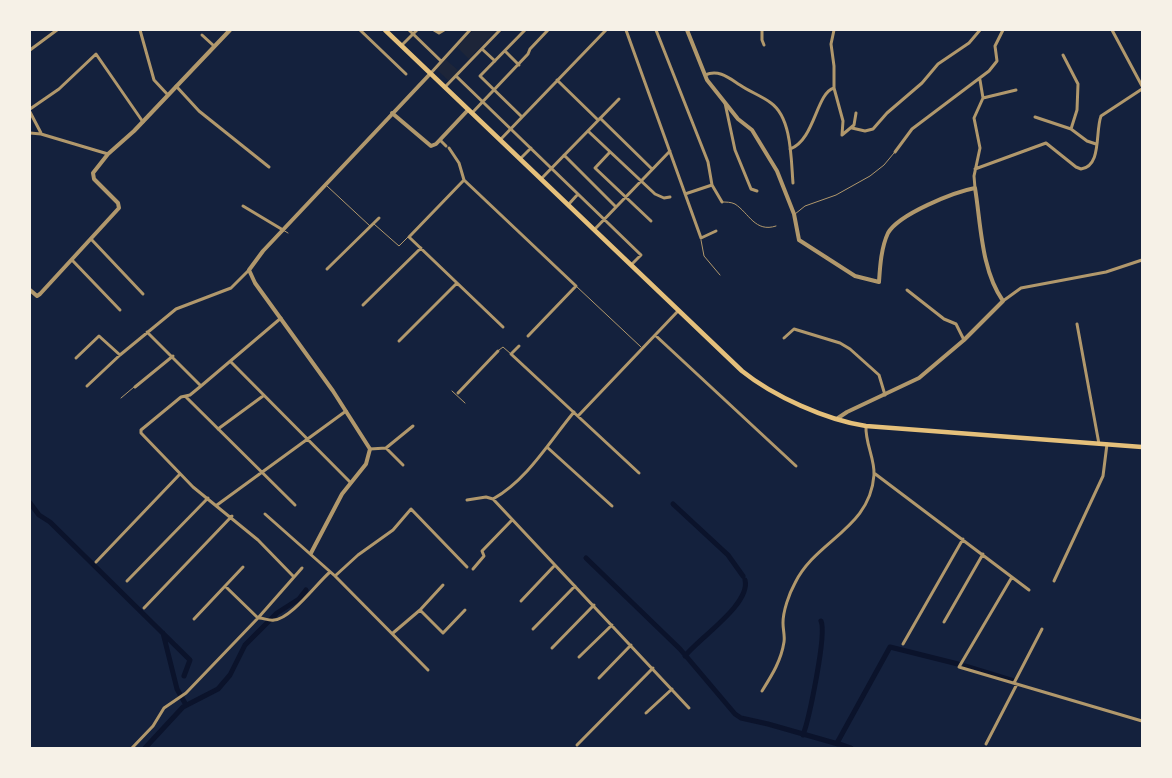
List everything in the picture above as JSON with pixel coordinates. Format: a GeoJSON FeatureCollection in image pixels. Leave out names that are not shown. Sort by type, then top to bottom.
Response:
{"type":"FeatureCollection","features":[{"type":"Feature","properties":{"kind":"main road"},"geometry":{"type":"LineString","coordinates":[[385,30],[678,311],[742,371],[759,384],[789,400],[866,426],[1142,446]]}},
{"type":"Feature","properties":{"kind":"street"},"geometry":{"type":"LineString","coordinates":[[30,50],[57,30]]}},
{"type":"Feature","properties":{"kind":"street"},"geometry":{"type":"LineString","coordinates":[[140,30],[154,80],[168,95]]}},
{"type":"Feature","properties":{"kind":"street"},"geometry":{"type":"LineString","coordinates":[[30,290],[39,295],[119,208],[118,203],[99,185],[93,176],[108,154],[143,122],[230,30]]}},
{"type":"Feature","properties":{"kind":"street"},"geometry":{"type":"LineString","coordinates":[[360,30],[406,74]]}},
{"type":"Feature","properties":{"kind":"street"},"geometry":{"type":"LineString","coordinates":[[409,30],[441,61]]}},
{"type":"Feature","properties":{"kind":"street"},"geometry":{"type":"LineString","coordinates":[[401,46],[417,30]]}},
{"type":"Feature","properties":{"kind":"street"},"geometry":{"type":"LineString","coordinates":[[434,30],[439,33],[444,30]]}},
{"type":"Feature","properties":{"kind":"street"},"geometry":{"type":"LineString","coordinates":[[445,88],[500,30]]}},
{"type":"Feature","properties":{"kind":"street"},"geometry":{"type":"LineString","coordinates":[[392,113],[428,145],[434,145],[494,90],[548,30]]}},
{"type":"Feature","properties":{"kind":"street"},"geometry":{"type":"LineString","coordinates":[[500,140],[606,30]]}},
{"type":"Feature","properties":{"kind":"street"},"geometry":{"type":"LineString","coordinates":[[626,30],[701,238],[716,231]]}},
{"type":"Feature","properties":{"kind":"street"},"geometry":{"type":"LineString","coordinates":[[656,30],[708,162],[712,185],[722,202]]}},
{"type":"Feature","properties":{"kind":"street"},"geometry":{"type":"LineString","coordinates":[[687,30],[705,75],[725,102],[757,137],[776,171],[794,214],[797,236],[804,244],[856,276],[878,282],[885,242],[894,226],[959,192],[976,188]]}},
{"type":"Feature","properties":{"kind":"street"},"geometry":{"type":"LineString","coordinates":[[762,30],[764,45]]}},
{"type":"Feature","properties":{"kind":"street"},"geometry":{"type":"LineString","coordinates":[[834,30],[830,44],[834,66],[834,88],[843,121],[841,134],[845,135],[852,128],[856,120],[856,113]]}},
{"type":"Feature","properties":{"kind":"street"},"geometry":{"type":"LineString","coordinates":[[852,128],[865,131],[873,129],[887,113],[922,83],[938,64],[969,43],[980,30]]}},
{"type":"Feature","properties":{"kind":"street"},"geometry":{"type":"LineString","coordinates":[[895,152],[912,129],[953,97],[980,80],[997,60],[996,46],[1003,30]]}},
{"type":"Feature","properties":{"kind":"street"},"geometry":{"type":"LineString","coordinates":[[976,168],[1046,143],[1081,170],[1086,169],[1094,161],[1101,116],[1142,88],[1112,30]]}},
{"type":"Feature","properties":{"kind":"street"},"geometry":{"type":"LineString","coordinates":[[87,386],[120,355],[176,309],[231,288],[249,270],[282,230],[430,74],[468,31]]}},
{"type":"Feature","properties":{"kind":"street"},"geometry":{"type":"LineString","coordinates":[[522,31],[480,76],[522,117]]}},
{"type":"Feature","properties":{"kind":"street"},"geometry":{"type":"LineString","coordinates":[[202,35],[214,46]]}},
{"type":"Feature","properties":{"kind":"street"},"geometry":{"type":"LineString","coordinates":[[482,49],[495,61]]}},
{"type":"Feature","properties":{"kind":"street"},"geometry":{"type":"LineString","coordinates":[[505,51],[519,64]]}},
{"type":"Feature","properties":{"kind":"street"},"geometry":{"type":"LineString","coordinates":[[41,134],[30,110],[59,89],[96,54],[143,122]]}},
{"type":"Feature","properties":{"kind":"street"},"geometry":{"type":"LineString","coordinates":[[1063,55],[1078,84],[1076,110],[1071,129]]}},
{"type":"Feature","properties":{"kind":"street"},"geometry":{"type":"LineString","coordinates":[[705,75],[724,74],[774,105],[785,123],[791,146],[793,183]]}},
{"type":"Feature","properties":{"kind":"street"},"geometry":{"type":"LineString","coordinates":[[456,76],[641,255],[631,266]]}},
{"type":"Feature","properties":{"kind":"street"},"geometry":{"type":"LineString","coordinates":[[558,80],[652,169]]}},
{"type":"Feature","properties":{"kind":"street"},"geometry":{"type":"LineString","coordinates":[[980,80],[983,98],[974,118],[980,148],[976,168],[976,188],[986,255],[994,282],[1003,301]]}},
{"type":"Feature","properties":{"kind":"street"},"geometry":{"type":"LineString","coordinates":[[176,86],[200,111],[269,167]]}},
{"type":"Feature","properties":{"kind":"street"},"geometry":{"type":"LineString","coordinates":[[790,150],[801,142],[826,94],[834,88]]}},
{"type":"Feature","properties":{"kind":"street"},"geometry":{"type":"LineString","coordinates":[[983,98],[1016,90]]}},
{"type":"Feature","properties":{"kind":"street"},"geometry":{"type":"LineString","coordinates":[[541,180],[618,99]]}},
{"type":"Feature","properties":{"kind":"street"},"geometry":{"type":"LineString","coordinates":[[725,102],[737,157],[751,189],[756,191]]}},
{"type":"Feature","properties":{"kind":"street"},"geometry":{"type":"LineString","coordinates":[[1035,117],[1071,129],[1087,141],[1096,144]]}},
{"type":"Feature","properties":{"kind":"street"},"geometry":{"type":"LineString","coordinates":[[588,131],[640,182],[658,196],[670,197]]}},
{"type":"Feature","properties":{"kind":"street"},"geometry":{"type":"LineString","coordinates":[[30,133],[41,134],[108,154]]}},
{"type":"Feature","properties":{"kind":"street"},"geometry":{"type":"LineString","coordinates":[[440,140],[448,147],[459,164],[464,180],[576,286],[528,336]]}},
{"type":"Feature","properties":{"kind":"street"},"geometry":{"type":"LineString","coordinates":[[520,159],[531,148]]}},
{"type":"Feature","properties":{"kind":"street"},"geometry":{"type":"LineString","coordinates":[[594,230],[670,151]]}},
{"type":"Feature","properties":{"kind":"street"},"geometry":{"type":"LineString","coordinates":[[610,152],[595,168],[651,221]]}},
{"type":"Feature","properties":{"kind":"street"},"geometry":{"type":"LineString","coordinates":[[564,155],[616,207]]}},
{"type":"Feature","properties":{"kind":"street"},"geometry":{"type":"LineString","coordinates":[[464,180],[409,237],[503,327]]}},
{"type":"Feature","properties":{"kind":"street"},"geometry":{"type":"LineString","coordinates":[[685,194],[712,185]]}},
{"type":"Feature","properties":{"kind":"street"},"geometry":{"type":"LineString","coordinates":[[568,205],[578,194]]}},
{"type":"Feature","properties":{"kind":"street"},"geometry":{"type":"LineString","coordinates":[[243,206],[282,230]]}},
{"type":"Feature","properties":{"kind":"street"},"geometry":{"type":"LineString","coordinates":[[327,269],[379,218]]}},
{"type":"Feature","properties":{"kind":"street"},"geometry":{"type":"LineString","coordinates":[[92,239],[143,294]]}},
{"type":"Feature","properties":{"kind":"street"},"geometry":{"type":"LineString","coordinates":[[363,305],[421,248]]}},
{"type":"Feature","properties":{"kind":"street"},"geometry":{"type":"LineString","coordinates":[[72,260],[120,310]]}},
{"type":"Feature","properties":{"kind":"street"},"geometry":{"type":"LineString","coordinates":[[838,418],[919,378],[964,340],[1003,301],[1019,289],[1106,272],[1142,260]]}},
{"type":"Feature","properties":{"kind":"street"},"geometry":{"type":"LineString","coordinates":[[249,270],[255,283],[346,411],[370,449],[366,464],[342,494],[311,554]]}},
{"type":"Feature","properties":{"kind":"street"},"geometry":{"type":"LineString","coordinates":[[399,341],[457,283]]}},
{"type":"Feature","properties":{"kind":"street"},"geometry":{"type":"LineString","coordinates":[[907,290],[944,319],[956,324],[964,340]]}},
{"type":"Feature","properties":{"kind":"street"},"geometry":{"type":"LineString","coordinates":[[578,416],[678,311]]}},
{"type":"Feature","properties":{"kind":"street"},"geometry":{"type":"LineString","coordinates":[[281,318],[201,386],[186,396],[181,397],[141,430],[141,433],[162,452],[180,474],[232,516],[294,577]]}},
{"type":"Feature","properties":{"kind":"street"},"geometry":{"type":"LineString","coordinates":[[1077,324],[1099,444]]}},
{"type":"Feature","properties":{"kind":"street"},"geometry":{"type":"LineString","coordinates":[[784,338],[792,330],[797,329],[848,347],[880,375],[885,396]]}},
{"type":"Feature","properties":{"kind":"street"},"geometry":{"type":"LineString","coordinates":[[147,332],[201,386]]}},
{"type":"Feature","properties":{"kind":"street"},"geometry":{"type":"LineString","coordinates":[[656,335],[796,466]]}},
{"type":"Feature","properties":{"kind":"street"},"geometry":{"type":"LineString","coordinates":[[76,358],[99,336],[120,355]]}},
{"type":"Feature","properties":{"kind":"street"},"geometry":{"type":"LineString","coordinates":[[519,346],[511,354],[639,473]]}},
{"type":"Feature","properties":{"kind":"street"},"geometry":{"type":"LineString","coordinates":[[458,392],[498,351]]}},
{"type":"Feature","properties":{"kind":"street"},"geometry":{"type":"LineString","coordinates":[[135,387],[172,356]]}},
{"type":"Feature","properties":{"kind":"street"},"geometry":{"type":"LineString","coordinates":[[231,362],[351,484]]}},
{"type":"Feature","properties":{"kind":"street"},"geometry":{"type":"LineString","coordinates":[[186,396],[295,505]]}},
{"type":"Feature","properties":{"kind":"street"},"geometry":{"type":"LineString","coordinates":[[218,429],[263,396]]}},
{"type":"Feature","properties":{"kind":"street"},"geometry":{"type":"LineString","coordinates":[[217,505],[346,411]]}},
{"type":"Feature","properties":{"kind":"street"},"geometry":{"type":"LineString","coordinates":[[493,498],[513,484],[548,448],[574,412]]}},
{"type":"Feature","properties":{"kind":"street"},"geometry":{"type":"LineString","coordinates":[[370,449],[386,448],[412,426]]}},
{"type":"Feature","properties":{"kind":"street"},"geometry":{"type":"LineString","coordinates":[[762,691],[780,661],[784,641],[784,617],[794,584],[812,562],[862,512],[869,499],[874,472],[866,443],[866,426]]}},
{"type":"Feature","properties":{"kind":"street"},"geometry":{"type":"LineString","coordinates":[[1054,581],[1103,476],[1107,444]]}},
{"type":"Feature","properties":{"kind":"street"},"geometry":{"type":"LineString","coordinates":[[386,448],[403,465]]}},
{"type":"Feature","properties":{"kind":"street"},"geometry":{"type":"LineString","coordinates":[[548,448],[612,506]]}},
{"type":"Feature","properties":{"kind":"street"},"geometry":{"type":"LineString","coordinates":[[874,472],[1029,590]]}},
{"type":"Feature","properties":{"kind":"street"},"geometry":{"type":"LineString","coordinates":[[96,562],[180,474]]}},
{"type":"Feature","properties":{"kind":"street"},"geometry":{"type":"LineString","coordinates":[[467,500],[486,497],[493,498],[689,708]]}},
{"type":"Feature","properties":{"kind":"street"},"geometry":{"type":"LineString","coordinates":[[127,581],[208,498]]}},
{"type":"Feature","properties":{"kind":"street"},"geometry":{"type":"LineString","coordinates":[[335,576],[358,555],[392,530],[411,509],[467,567]]}},
{"type":"Feature","properties":{"kind":"street"},"geometry":{"type":"LineString","coordinates":[[265,514],[294,542],[311,554],[335,576],[428,670]]}},
{"type":"Feature","properties":{"kind":"street"},"geometry":{"type":"LineString","coordinates":[[144,608],[232,516]]}},
{"type":"Feature","properties":{"kind":"street"},"geometry":{"type":"LineString","coordinates":[[473,569],[484,556],[482,551],[512,520]]}},
{"type":"Feature","properties":{"kind":"street"},"geometry":{"type":"LineString","coordinates":[[903,644],[963,539]]}},
{"type":"Feature","properties":{"kind":"street"},"geometry":{"type":"LineString","coordinates":[[944,622],[983,554]]}},
{"type":"Feature","properties":{"kind":"street"},"geometry":{"type":"LineString","coordinates":[[521,601],[555,565]]}},
{"type":"Feature","properties":{"kind":"street"},"geometry":{"type":"LineString","coordinates":[[194,618],[243,567]]}},
{"type":"Feature","properties":{"kind":"street"},"geometry":{"type":"LineString","coordinates":[[132,748],[153,726],[164,708],[186,693],[260,618],[302,568]]}},
{"type":"Feature","properties":{"kind":"street"},"geometry":{"type":"LineString","coordinates":[[225,586],[260,618],[274,620],[296,608],[330,572]]}},
{"type":"Feature","properties":{"kind":"street"},"geometry":{"type":"LineString","coordinates":[[1012,576],[959,667],[1142,721]]}},
{"type":"Feature","properties":{"kind":"street"},"geometry":{"type":"LineString","coordinates":[[392,633],[420,610],[443,585]]}},
{"type":"Feature","properties":{"kind":"street"},"geometry":{"type":"LineString","coordinates":[[533,629],[575,586]]}},
{"type":"Feature","properties":{"kind":"street"},"geometry":{"type":"LineString","coordinates":[[552,648],[594,605]]}},
{"type":"Feature","properties":{"kind":"street"},"geometry":{"type":"LineString","coordinates":[[420,610],[443,633],[465,610]]}},
{"type":"Feature","properties":{"kind":"street"},"geometry":{"type":"LineString","coordinates":[[579,657],[612,625]]}},
{"type":"Feature","properties":{"kind":"street"},"geometry":{"type":"LineString","coordinates":[[986,744],[1042,629]]}},
{"type":"Feature","properties":{"kind":"street"},"geometry":{"type":"LineString","coordinates":[[599,678],[631,645]]}},
{"type":"Feature","properties":{"kind":"street"},"geometry":{"type":"LineString","coordinates":[[577,745],[653,668]]}},
{"type":"Feature","properties":{"kind":"street"},"geometry":{"type":"LineString","coordinates":[[646,713],[672,689]]}},
{"type":"Feature","properties":{"kind":"lane"},"geometry":{"type":"LineString","coordinates":[[794,214],[805,206],[836,195],[870,176],[884,165],[895,152]]}},
{"type":"Feature","properties":{"kind":"lane"},"geometry":{"type":"LineString","coordinates":[[325,184],[399,246],[409,237]]}},
{"type":"Feature","properties":{"kind":"lane"},"geometry":{"type":"LineString","coordinates":[[722,202],[735,204],[752,222],[766,228],[776,226]]}},
{"type":"Feature","properties":{"kind":"lane"},"geometry":{"type":"LineString","coordinates":[[282,230],[288,233]]}},
{"type":"Feature","properties":{"kind":"lane"},"geometry":{"type":"LineString","coordinates":[[701,238],[700,244],[704,256],[720,275]]}},
{"type":"Feature","properties":{"kind":"lane"},"geometry":{"type":"LineString","coordinates":[[576,286],[642,349]]}},
{"type":"Feature","properties":{"kind":"lane"},"geometry":{"type":"LineString","coordinates":[[498,351],[503,347],[511,354]]}},
{"type":"Feature","properties":{"kind":"lane"},"geometry":{"type":"LineString","coordinates":[[121,398],[135,387]]}},
{"type":"Feature","properties":{"kind":"lane"},"geometry":{"type":"LineString","coordinates":[[452,391],[465,403]]}},
{"type":"Feature","properties":{"kind":"shaded area"},"geometry":{"type":"Polygon","coordinates":[[[473,30],[496,30],[469,59],[457,47],[473,30]]]}},
{"type":"Feature","properties":{"kind":"shaded area"},"geometry":{"type":"Polygon","coordinates":[[[444,58],[460,72],[450,82],[435,68],[444,58]]]}},
{"type":"Feature","properties":{"kind":"waterway"},"geometry":{"type":"LineString","coordinates":[[30,503],[39,515],[50,522],[190,660],[184,676]]}},
{"type":"Feature","properties":{"kind":"waterway"},"geometry":{"type":"LineString","coordinates":[[673,504],[728,555],[743,576]]}},
{"type":"Feature","properties":{"kind":"waterway"},"geometry":{"type":"LineString","coordinates":[[586,558],[680,649],[735,714],[741,718],[838,744]]}},
{"type":"Feature","properties":{"kind":"waterway"},"geometry":{"type":"LineString","coordinates":[[685,656],[732,610],[745,589],[745,580]]}},
{"type":"Feature","properties":{"kind":"waterway"},"geometry":{"type":"LineString","coordinates":[[145,748],[183,707],[218,689],[230,675],[245,645],[277,613],[299,599],[306,590]]}},
{"type":"Feature","properties":{"kind":"waterway"},"geometry":{"type":"LineString","coordinates":[[803,735],[820,659],[822,642],[821,621]]}},
{"type":"Feature","properties":{"kind":"waterway"},"geometry":{"type":"LineString","coordinates":[[163,633],[177,689],[186,705]]}},
{"type":"Feature","properties":{"kind":"waterway"},"geometry":{"type":"LineString","coordinates":[[851,748],[837,743],[890,647],[958,664]]}},
{"type":"Feature","properties":{"kind":"waterway"},"geometry":{"type":"LineString","coordinates":[[965,666],[1014,681]]}}]}
